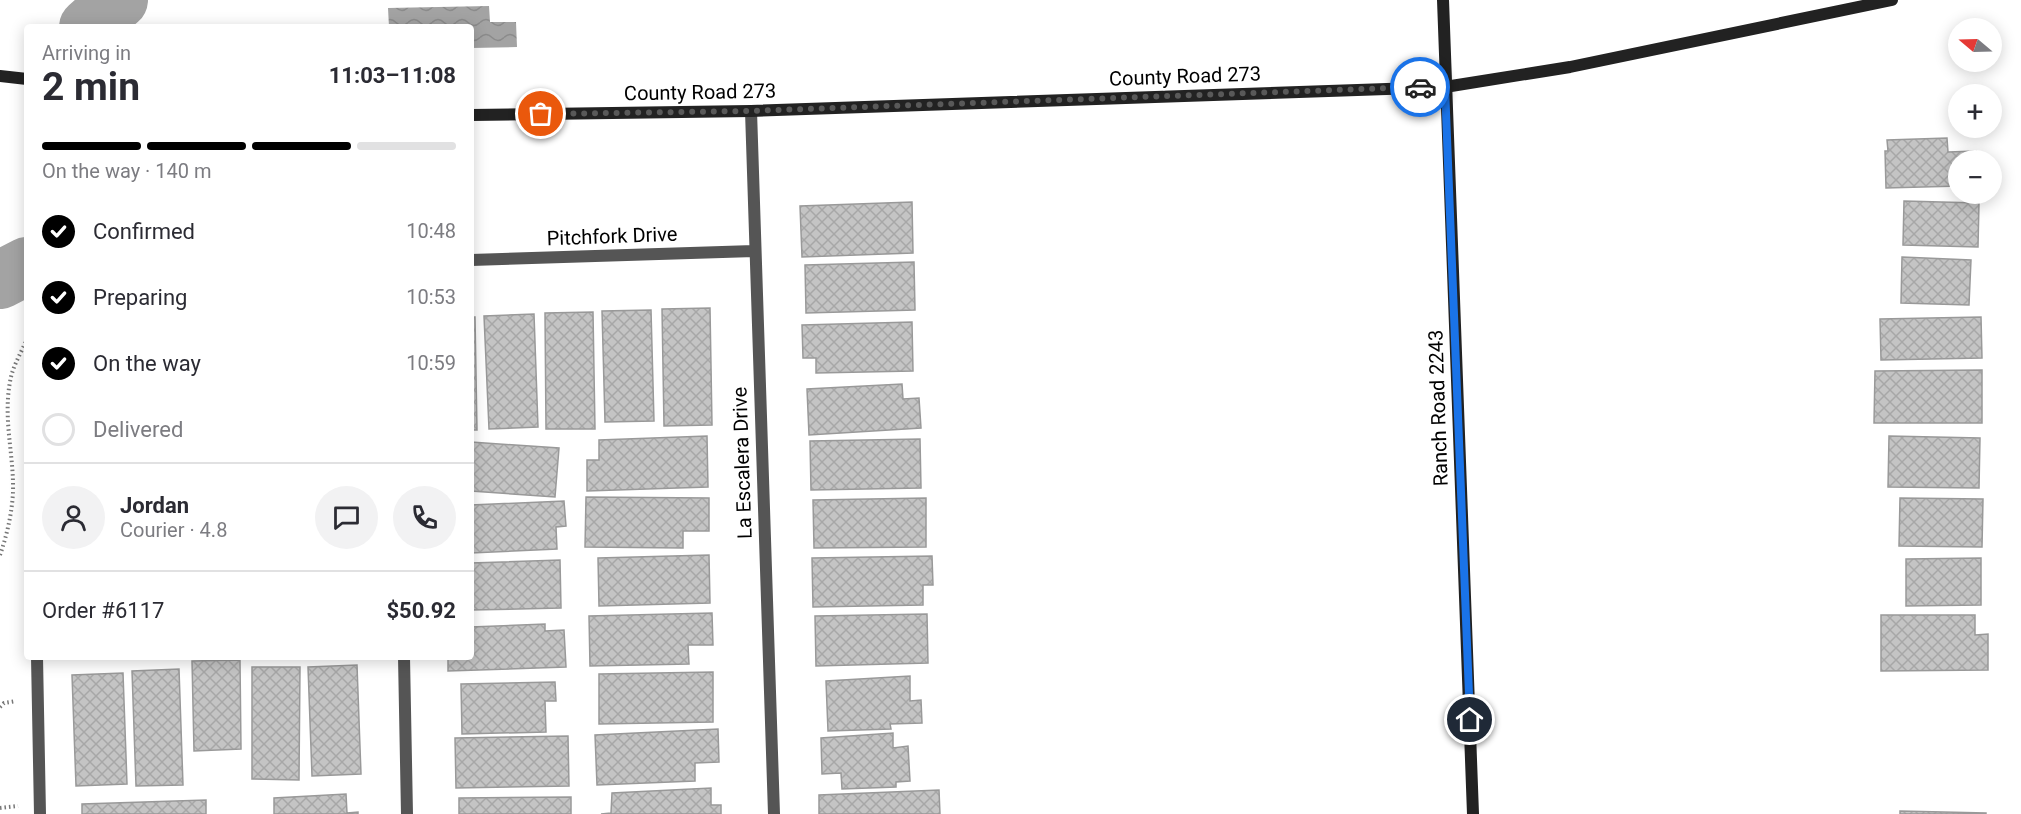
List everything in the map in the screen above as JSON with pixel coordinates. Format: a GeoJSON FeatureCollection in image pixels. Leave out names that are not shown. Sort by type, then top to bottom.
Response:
{"type":"FeatureCollection","features":[{"type":"Feature","properties":{"kind":"street","name":"Ranch Road 2243"},"geometry":{"type":"LineString","coordinates":[[1443,0],[1473,814]]}},
{"type":"Feature","properties":{"kind":"street","name":"County Road 273"},"geometry":{"type":"LineString","coordinates":[[474,115],[750,111],[1445,87],[1570,67],[1892,0]]}},
{"type":"Feature","properties":{"kind":"street"},"geometry":{"type":"LineString","coordinates":[[0,76],[24,79]]}},
{"type":"Feature","properties":{"kind":"street","name":"La Escalera Drive"},"geometry":{"type":"LineString","coordinates":[[750,111],[774,814]]}},
{"type":"Feature","properties":{"kind":"street","name":"Pitchfork Drive"},"geometry":{"type":"LineString","coordinates":[[474,260],[754,251]]}},
{"type":"Feature","properties":{"kind":"street"},"geometry":{"type":"LineString","coordinates":[[37,660],[40,814]]}},
{"type":"Feature","properties":{"kind":"street"},"geometry":{"type":"LineString","coordinates":[[404,660],[407,814]]}},
{"type":"Feature","properties":{"kind":"path"},"geometry":{"type":"LineString","coordinates":[[0,555],[7,535],[13,493],[8,434],[11,376],[24,346]]}},
{"type":"Feature","properties":{"kind":"path"},"geometry":{"type":"LineString","coordinates":[[0,707],[10,701]]}},
{"type":"Feature","properties":{"kind":"path"},"geometry":{"type":"LineString","coordinates":[[0,808],[13,807]]}},
{"type":"Feature","properties":{"kind":"water"},"geometry":{"type":"Polygon","coordinates":[[[489,6],[490,22],[516,22],[517,47],[474,48],[474,24],[389,24],[388,8],[489,6]]]}},
{"type":"Feature","properties":{"kind":"building"},"geometry":{"type":"Polygon","coordinates":[[[1947,138],[1948,186],[1886,188],[1887,140],[1947,138]]]}},
{"type":"Feature","properties":{"kind":"building"},"geometry":{"type":"Polygon","coordinates":[[[1904,201],[1979,204],[1978,247],[1903,245],[1904,201]]]}},
{"type":"Feature","properties":{"kind":"building"},"geometry":{"type":"Polygon","coordinates":[[[912,202],[913,253],[802,257],[800,206],[912,202]]]}},
{"type":"Feature","properties":{"kind":"building"},"geometry":{"type":"Polygon","coordinates":[[[1902,257],[1971,260],[1969,305],[1901,303],[1902,257]]]}},
{"type":"Feature","properties":{"kind":"building"},"geometry":{"type":"Polygon","coordinates":[[[914,262],[915,310],[806,313],[805,265],[914,262]]]}},
{"type":"Feature","properties":{"kind":"building"},"geometry":{"type":"Polygon","coordinates":[[[710,308],[712,425],[664,426],[662,309],[710,308]]]}},
{"type":"Feature","properties":{"kind":"building"},"geometry":{"type":"Polygon","coordinates":[[[651,310],[654,421],[605,422],[602,311],[651,310]]]}},
{"type":"Feature","properties":{"kind":"building"},"geometry":{"type":"Polygon","coordinates":[[[593,312],[595,429],[546,429],[545,313],[593,312]]]}},
{"type":"Feature","properties":{"kind":"building"},"geometry":{"type":"Polygon","coordinates":[[[534,314],[538,427],[489,429],[484,316],[534,314]]]}},
{"type":"Feature","properties":{"kind":"building"},"geometry":{"type":"Polygon","coordinates":[[[474,317],[475,317],[477,430],[474,430],[474,317]]]}},
{"type":"Feature","properties":{"kind":"building"},"geometry":{"type":"Polygon","coordinates":[[[1981,317],[1982,358],[1881,360],[1880,319],[1981,317]]]}},
{"type":"Feature","properties":{"kind":"building"},"geometry":{"type":"Polygon","coordinates":[[[912,322],[913,371],[816,373],[816,358],[803,358],[802,325],[912,322]]]}},
{"type":"Feature","properties":{"kind":"building"},"geometry":{"type":"Polygon","coordinates":[[[1982,370],[1982,423],[1874,423],[1875,371],[1982,370]]]}},
{"type":"Feature","properties":{"kind":"building"},"geometry":{"type":"Polygon","coordinates":[[[902,384],[903,399],[919,398],[921,428],[809,435],[807,389],[902,384]]]}},
{"type":"Feature","properties":{"kind":"building"},"geometry":{"type":"Polygon","coordinates":[[[707,436],[708,487],[587,491],[587,460],[599,460],[599,440],[707,436]]]}},
{"type":"Feature","properties":{"kind":"building"},"geometry":{"type":"Polygon","coordinates":[[[1889,436],[1980,438],[1979,488],[1888,487],[1889,436]]]}},
{"type":"Feature","properties":{"kind":"building"},"geometry":{"type":"Polygon","coordinates":[[[920,439],[921,488],[811,490],[810,441],[920,439]]]}},
{"type":"Feature","properties":{"kind":"building"},"geometry":{"type":"Polygon","coordinates":[[[474,442],[559,448],[555,497],[474,491],[474,442]]]}},
{"type":"Feature","properties":{"kind":"building"},"geometry":{"type":"Polygon","coordinates":[[[586,497],[709,498],[709,531],[683,531],[683,548],[585,547],[586,497]]]}},
{"type":"Feature","properties":{"kind":"building"},"geometry":{"type":"Polygon","coordinates":[[[926,498],[926,547],[814,548],[813,500],[926,498]]]}},
{"type":"Feature","properties":{"kind":"building"},"geometry":{"type":"Polygon","coordinates":[[[1900,498],[1983,499],[1982,547],[1899,546],[1900,498]]]}},
{"type":"Feature","properties":{"kind":"building"},"geometry":{"type":"Polygon","coordinates":[[[564,501],[566,526],[556,527],[557,549],[474,553],[474,505],[564,501]]]}},
{"type":"Feature","properties":{"kind":"building"},"geometry":{"type":"Polygon","coordinates":[[[709,555],[710,603],[599,606],[598,558],[709,555]]]}},
{"type":"Feature","properties":{"kind":"building"},"geometry":{"type":"Polygon","coordinates":[[[932,556],[933,585],[923,585],[923,605],[813,607],[812,558],[932,556]]]}},
{"type":"Feature","properties":{"kind":"building"},"geometry":{"type":"Polygon","coordinates":[[[1981,558],[1981,605],[1906,606],[1906,559],[1981,558]]]}},
{"type":"Feature","properties":{"kind":"building"},"geometry":{"type":"Polygon","coordinates":[[[560,560],[561,608],[474,610],[474,563],[560,560]]]}},
{"type":"Feature","properties":{"kind":"building"},"geometry":{"type":"Polygon","coordinates":[[[712,613],[713,645],[688,645],[689,664],[590,666],[589,616],[712,613]]]}},
{"type":"Feature","properties":{"kind":"building"},"geometry":{"type":"Polygon","coordinates":[[[927,614],[928,663],[816,666],[815,616],[927,614]]]}},
{"type":"Feature","properties":{"kind":"building"},"geometry":{"type":"Polygon","coordinates":[[[1881,615],[1975,615],[1975,635],[1988,634],[1988,670],[1881,671],[1881,615]]]}},
{"type":"Feature","properties":{"kind":"building"},"geometry":{"type":"Polygon","coordinates":[[[545,624],[545,631],[564,630],[566,667],[448,671],[448,660],[474,660],[474,627],[545,624]]]}},
{"type":"Feature","properties":{"kind":"building"},"geometry":{"type":"Polygon","coordinates":[[[240,660],[241,749],[194,751],[192,661],[240,660]]]}},
{"type":"Feature","properties":{"kind":"building"},"geometry":{"type":"Polygon","coordinates":[[[357,665],[361,774],[312,776],[308,667],[357,665]]]}},
{"type":"Feature","properties":{"kind":"building"},"geometry":{"type":"Polygon","coordinates":[[[252,667],[300,667],[299,780],[252,779],[252,667]]]}},
{"type":"Feature","properties":{"kind":"building"},"geometry":{"type":"Polygon","coordinates":[[[179,669],[183,785],[136,786],[132,671],[179,669]]]}},
{"type":"Feature","properties":{"kind":"building"},"geometry":{"type":"Polygon","coordinates":[[[713,672],[713,722],[599,724],[599,674],[713,672]]]}},
{"type":"Feature","properties":{"kind":"building"},"geometry":{"type":"Polygon","coordinates":[[[123,673],[127,784],[76,786],[72,675],[123,673]]]}},
{"type":"Feature","properties":{"kind":"building"},"geometry":{"type":"Polygon","coordinates":[[[910,676],[910,701],[921,700],[922,723],[890,724],[891,729],[828,731],[826,681],[910,676]]]}},
{"type":"Feature","properties":{"kind":"building"},"geometry":{"type":"Polygon","coordinates":[[[555,682],[556,701],[545,701],[546,732],[462,734],[461,684],[555,682]]]}},
{"type":"Feature","properties":{"kind":"building"},"geometry":{"type":"Polygon","coordinates":[[[718,729],[719,762],[695,763],[695,781],[597,785],[595,735],[718,729]]]}},
{"type":"Feature","properties":{"kind":"building"},"geometry":{"type":"Polygon","coordinates":[[[893,733],[893,748],[908,746],[910,781],[896,782],[896,787],[842,789],[841,773],[822,774],[821,738],[893,733]]]}},
{"type":"Feature","properties":{"kind":"building"},"geometry":{"type":"Polygon","coordinates":[[[568,736],[569,786],[456,788],[455,738],[568,736]]]}},
{"type":"Feature","properties":{"kind":"building"},"geometry":{"type":"Polygon","coordinates":[[[711,788],[711,805],[721,805],[721,814],[601,814],[611,813],[612,793],[711,788]]]}},
{"type":"Feature","properties":{"kind":"building"},"geometry":{"type":"Polygon","coordinates":[[[939,790],[940,814],[819,814],[819,795],[939,790]]]}},
{"type":"Feature","properties":{"kind":"building"},"geometry":{"type":"Polygon","coordinates":[[[346,794],[347,813],[358,812],[358,814],[274,814],[274,798],[346,794]]]}},
{"type":"Feature","properties":{"kind":"building"},"geometry":{"type":"Polygon","coordinates":[[[571,797],[571,814],[459,814],[459,798],[571,797]]]}},
{"type":"Feature","properties":{"kind":"building"},"geometry":{"type":"Polygon","coordinates":[[[206,800],[206,814],[82,814],[82,804],[206,800]]]}},
{"type":"Feature","properties":{"kind":"building"},"geometry":{"type":"Polygon","coordinates":[[[1900,811],[1986,813],[1986,814],[1900,814],[1900,811]]]}},
{"type":"Feature","properties":{"kind":"waterway"},"geometry":{"type":"LineString","coordinates":[[91,24],[119,0]]}},
{"type":"Feature","properties":{"kind":"waterway"},"geometry":{"type":"LineString","coordinates":[[0,280],[24,268]]}},
{"type":"Feature","properties":{"kind":"way so far"},"geometry":{"type":"LineString","coordinates":[[541,114],[750,111],[1420,87]]}},
{"type":"Feature","properties":{"kind":"route"},"geometry":{"type":"LineString","coordinates":[[1420,87],[1445,87],[1470,720]]}}]}
